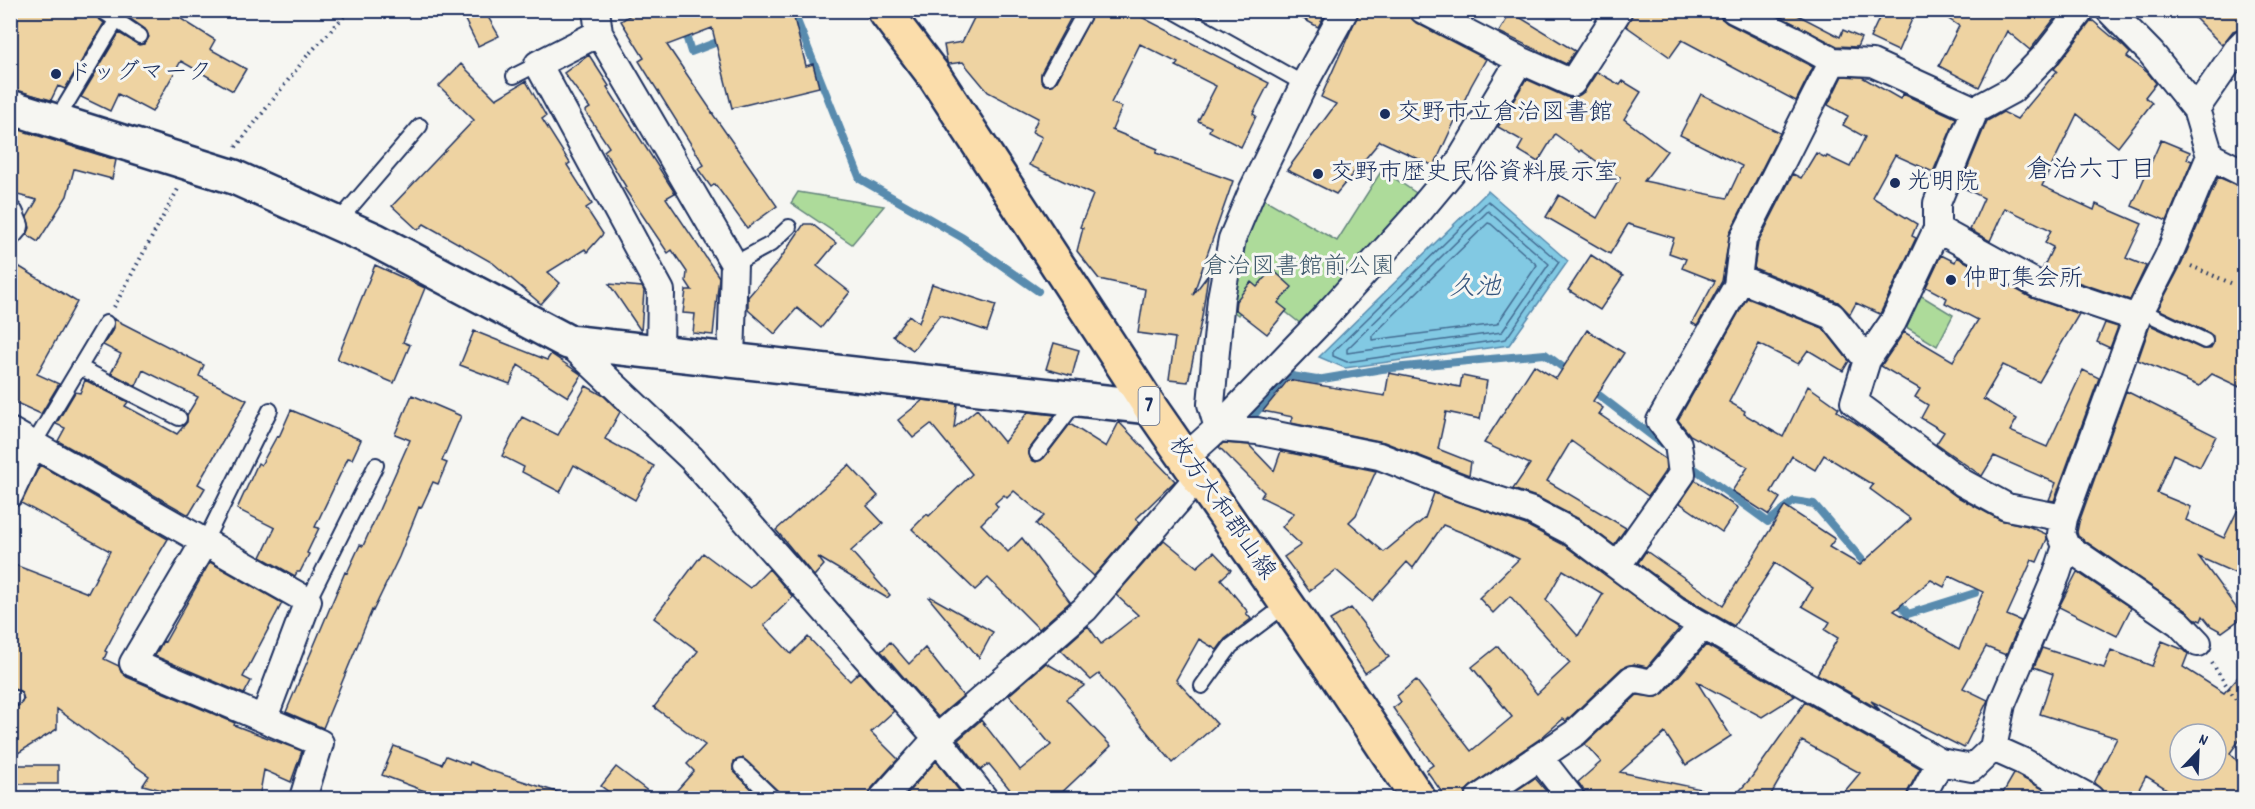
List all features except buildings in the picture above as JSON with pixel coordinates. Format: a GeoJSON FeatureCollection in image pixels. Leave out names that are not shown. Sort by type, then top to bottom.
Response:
{"type":"FeatureCollection","features":[{"type":"Feature","properties":{"kind":"main road","name":"枚方大和郡山線"},"geometry":{"type":"LineString","coordinates":[[884,10],[935,76],[1150,407],[1418,798]]}},
{"type":"Feature","properties":{"kind":"street"},"geometry":{"type":"LineString","coordinates":[[1218,428],[1211,404],[1221,298],[1232,239],[1253,189],[1304,84],[1345,10]]}},
{"type":"Feature","properties":{"kind":"street"},"geometry":{"type":"LineString","coordinates":[[1424,10],[1520,60],[1572,83],[1619,10]]}},
{"type":"Feature","properties":{"kind":"street"},"geometry":{"type":"LineString","coordinates":[[1734,10],[1833,61],[1872,63],[1975,110]]}},
{"type":"Feature","properties":{"kind":"street"},"geometry":{"type":"LineString","coordinates":[[2064,518],[2007,507],[1963,483],[1854,402],[1867,360],[1893,322],[1937,228],[1936,203],[1975,110],[2012,90],[2046,55],[2080,10]]}},
{"type":"Feature","properties":{"kind":"street"},"geometry":{"type":"LineString","coordinates":[[2109,10],[2151,53],[2196,110],[2210,156],[2168,257],[2138,314],[2064,518],[2061,534],[2066,546],[2179,623],[2198,643]]}},
{"type":"Feature","properties":{"kind":"street"},"geometry":{"type":"LineString","coordinates":[[660,352],[661,291],[538,64],[598,22],[734,264],[731,359]]}},
{"type":"Feature","properties":{"kind":"street"},"geometry":{"type":"LineString","coordinates":[[2196,110],[2244,42]]}},
{"type":"Feature","properties":{"kind":"street"},"geometry":{"type":"LineString","coordinates":[[883,798],[937,738],[1085,609],[1193,467],[1218,428],[1341,299],[1456,167],[1520,60]]}},
{"type":"Feature","properties":{"kind":"street"},"geometry":{"type":"LineString","coordinates":[[1618,565],[1682,474],[1678,444],[1660,421],[1737,286],[1743,239],[1833,61]]}},
{"type":"Feature","properties":{"kind":"street"},"geometry":{"type":"LineString","coordinates":[[10,107],[204,167],[337,223],[375,240],[568,342],[691,458],[937,738],[984,798]]}},
{"type":"Feature","properties":{"kind":"street"},"geometry":{"type":"LineString","coordinates":[[2210,156],[2244,173]]}},
{"type":"Feature","properties":{"kind":"street"},"geometry":{"type":"LineString","coordinates":[[10,214],[15,226],[10,232]]}},
{"type":"Feature","properties":{"kind":"street"},"geometry":{"type":"LineString","coordinates":[[1937,228],[2039,285],[2138,314]]}},
{"type":"Feature","properties":{"kind":"street"},"geometry":{"type":"LineString","coordinates":[[1738,278],[1832,316],[1867,360]]}},
{"type":"Feature","properties":{"kind":"street"},"geometry":{"type":"LineString","coordinates":[[568,342],[1150,407]]}},
{"type":"Feature","properties":{"kind":"street"},"geometry":{"type":"LineString","coordinates":[[1218,428],[1257,431],[1379,456],[1464,489],[1532,511],[1572,532],[1676,610],[1940,762],[1972,768],[1993,747],[2002,704],[2057,574],[2066,546]]}},
{"type":"Feature","properties":{"kind":"street"},"geometry":{"type":"LineString","coordinates":[[10,431],[308,602],[264,718]]}},
{"type":"Feature","properties":{"kind":"street"},"geometry":{"type":"LineString","coordinates":[[10,494],[33,445]]}},
{"type":"Feature","properties":{"kind":"street"},"geometry":{"type":"LineString","coordinates":[[205,541],[133,663],[320,743],[303,798]]}},
{"type":"Feature","properties":{"kind":"street"},"geometry":{"type":"LineString","coordinates":[[1479,798],[1575,733],[1632,679],[1653,683],[1703,625]]}},
{"type":"Feature","properties":{"kind":"street"},"geometry":{"type":"LineString","coordinates":[[1993,747],[2090,798]]}},
{"type":"Feature","properties":{"kind":"street"},"geometry":{"type":"LineString","coordinates":[[1539,757],[1571,798]]}},
{"type":"Feature","properties":{"kind":"street"},"geometry":{"type":"LineString","coordinates":[[1921,798],[1940,762]]}},
{"type":"Feature","properties":{"kind":"lane"},"geometry":{"type":"LineString","coordinates":[[101,10],[140,36]]}},
{"type":"Feature","properties":{"kind":"lane"},"geometry":{"type":"LineString","coordinates":[[1049,77],[1086,10]]}},
{"type":"Feature","properties":{"kind":"lane"},"geometry":{"type":"LineString","coordinates":[[1172,10],[1304,84]]}},
{"type":"Feature","properties":{"kind":"lane"},"geometry":{"type":"LineString","coordinates":[[56,121],[116,21]]}},
{"type":"Feature","properties":{"kind":"lane"},"geometry":{"type":"LineString","coordinates":[[514,76],[538,64]]}},
{"type":"Feature","properties":{"kind":"lane"},"geometry":{"type":"LineString","coordinates":[[337,223],[420,126]]}},
{"type":"Feature","properties":{"kind":"lane"},"geometry":{"type":"LineString","coordinates":[[734,264],[771,244],[789,227]]}},
{"type":"Feature","properties":{"kind":"lane"},"geometry":{"type":"LineString","coordinates":[[2138,314],[2205,341]]}},
{"type":"Feature","properties":{"kind":"lane"},"geometry":{"type":"LineString","coordinates":[[33,445],[106,323]]}},
{"type":"Feature","properties":{"kind":"lane"},"geometry":{"type":"LineString","coordinates":[[80,367],[179,418]]}},
{"type":"Feature","properties":{"kind":"lane"},"geometry":{"type":"LineString","coordinates":[[1037,453],[1079,398]]}},
{"type":"Feature","properties":{"kind":"lane"},"geometry":{"type":"LineString","coordinates":[[205,541],[270,410]]}},
{"type":"Feature","properties":{"kind":"lane"},"geometry":{"type":"LineString","coordinates":[[308,602],[376,465]]}},
{"type":"Feature","properties":{"kind":"lane"},"geometry":{"type":"LineString","coordinates":[[1202,686],[1231,646],[1287,604]]}},
{"type":"Feature","properties":{"kind":"lane"},"geometry":{"type":"LineString","coordinates":[[741,767],[773,798]]}},
{"type":"Feature","properties":{"kind":"path"},"geometry":{"type":"LineString","coordinates":[[106,323],[204,167],[350,10]]}},
{"type":"Feature","properties":{"kind":"path"},"geometry":{"type":"LineString","coordinates":[[2168,257],[2233,284]]}},
{"type":"Feature","properties":{"kind":"path"},"geometry":{"type":"LineString","coordinates":[[2198,643],[2244,712]]}},
{"type":"Feature","properties":{"kind":"green space","name":"倉治図書館前公園"},"geometry":{"type":"Polygon","coordinates":[[[1382,170],[1416,193],[1306,328],[1258,290],[1238,315],[1226,306],[1234,266],[1259,196],[1337,241],[1382,170]]]}},
{"type":"Feature","properties":{"kind":"green space"},"geometry":{"type":"Polygon","coordinates":[[[798,192],[884,206],[852,244],[791,203],[798,192]]]}},
{"type":"Feature","properties":{"kind":"green space"},"geometry":{"type":"Polygon","coordinates":[[[1915,292],[1953,315],[1937,346],[1898,322],[1915,292]]]}},
{"type":"Feature","properties":{"kind":"water","name":"久池"},"geometry":{"type":"Polygon","coordinates":[[[1488,191],[1568,261],[1509,345],[1345,368],[1319,357],[1488,191]]]}},
{"type":"Feature","properties":{"kind":"waterway"},"geometry":{"type":"LineString","coordinates":[[784,17],[794,13],[860,179],[963,238],[1038,291]]}},
{"type":"Feature","properties":{"kind":"waterway"},"geometry":{"type":"LineString","coordinates":[[684,29],[691,52],[725,39]]}},
{"type":"Feature","properties":{"kind":"waterway"},"geometry":{"type":"LineString","coordinates":[[1255,414],[1286,375],[1317,380],[1382,369],[1545,354],[1569,372]]}},
{"type":"Feature","properties":{"kind":"waterway"},"geometry":{"type":"LineString","coordinates":[[1591,389],[1669,449]]}},
{"type":"Feature","properties":{"kind":"waterway"},"geometry":{"type":"LineString","coordinates":[[1688,464],[1768,522],[1794,501],[1814,504],[1869,568]]}},
{"type":"Feature","properties":{"kind":"waterway"},"geometry":{"type":"LineString","coordinates":[[1894,598],[1908,614],[1975,593]]}},
{"type":"Feature","properties":{"kind":"place","name":"ドッグマーク"},"geometry":{"type":"Point","coordinates":[56,74]}},
{"type":"Feature","properties":{"kind":"place","name":"交野市立倉治図書館"},"geometry":{"type":"Point","coordinates":[1385,114]}},
{"type":"Feature","properties":{"kind":"place","name":"交野市歴史民俗資料展示室"},"geometry":{"type":"Point","coordinates":[1318,174]}},
{"type":"Feature","properties":{"kind":"place","name":"光明院"},"geometry":{"type":"Point","coordinates":[1895,183]}},
{"type":"Feature","properties":{"kind":"place","name":"仲町集会所"},"geometry":{"type":"Point","coordinates":[1951,280]}},
{"type":"Feature","properties":{"kind":"district","name":"倉治六丁目"},"geometry":{"type":"Point","coordinates":[2091,171]}}]}
